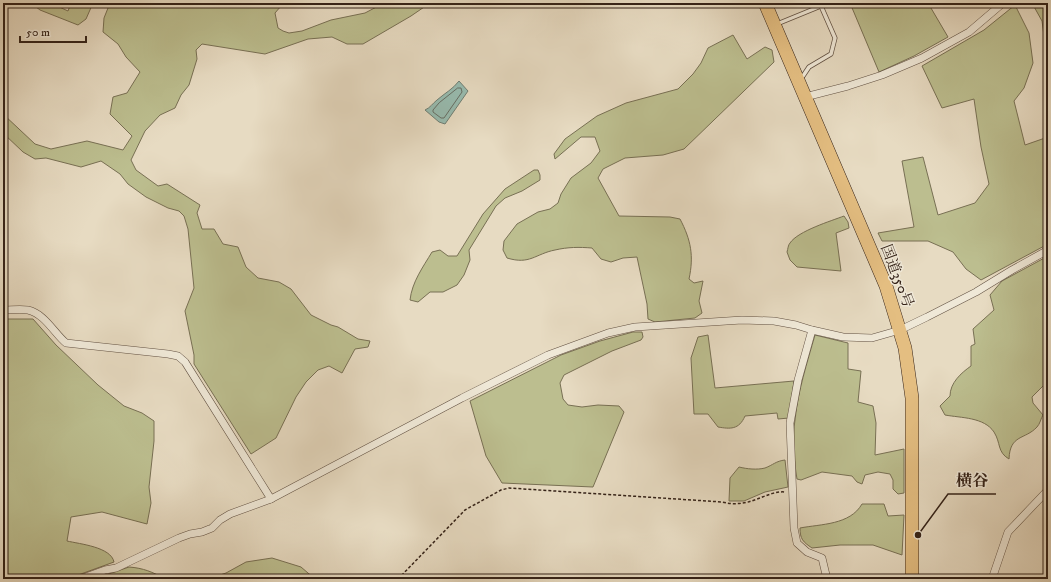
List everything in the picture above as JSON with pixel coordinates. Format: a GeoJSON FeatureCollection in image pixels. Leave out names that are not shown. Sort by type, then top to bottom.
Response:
{"type":"FeatureCollection","features":[{"type":"Feature","properties":{"kind":"highway","name":"国道350号"},"geometry":{"type":"LineString","coordinates":[[765,3],[886,286],[900,330],[908,363],[912,398],[912,579]]}},
{"type":"Feature","properties":{"kind":"street"},"geometry":{"type":"LineString","coordinates":[[805,98],[882,75],[922,58],[969,32],[1003,3]]}},
{"type":"Feature","properties":{"kind":"street"},"geometry":{"type":"LineString","coordinates":[[80,579],[105,570],[116,568],[179,538],[212,528],[220,520],[230,514],[272,499],[462,398],[548,355],[608,333],[635,327],[742,320],[774,321],[843,337],[872,338],[900,330],[976,292],[1048,250]]}},
{"type":"Feature","properties":{"kind":"street"},"geometry":{"type":"LineString","coordinates":[[3,310],[28,310],[38,314],[66,343],[178,356],[185,362],[272,499]]}},
{"type":"Feature","properties":{"kind":"street"},"geometry":{"type":"LineString","coordinates":[[812,330],[798,380],[790,423],[794,528],[797,543],[807,552],[822,558],[827,579]]}},
{"type":"Feature","properties":{"kind":"street"},"geometry":{"type":"LineString","coordinates":[[992,579],[1008,532],[1048,490]]}},
{"type":"Feature","properties":{"kind":"lane"},"geometry":{"type":"LineString","coordinates":[[774,25],[821,6],[824,12],[834,38],[831,54],[809,67],[803,76],[797,78]]}},
{"type":"Feature","properties":{"kind":"path"},"geometry":{"type":"LineString","coordinates":[[398,579],[465,510],[501,490],[509,488],[722,502],[731,504],[744,503],[769,494],[782,492],[793,493]]}},
{"type":"Feature","properties":{"kind":"green space"},"geometry":{"type":"Polygon","coordinates":[[[31,3],[55,3],[55,5],[68,11],[71,3],[93,3],[86,19],[78,25],[40,10],[31,3]]]}},
{"type":"Feature","properties":{"kind":"green space"},"geometry":{"type":"Polygon","coordinates":[[[110,3],[286,3],[275,13],[278,28],[289,33],[302,31],[331,20],[365,13],[384,3],[430,3],[363,44],[347,44],[332,37],[308,39],[265,54],[202,44],[196,50],[197,59],[189,85],[181,95],[175,108],[160,115],[145,131],[131,160],[136,170],[158,186],[167,184],[200,205],[197,213],[202,229],[214,229],[223,244],[238,247],[246,267],[258,278],[279,282],[291,289],[311,315],[338,327],[358,339],[370,341],[368,347],[355,349],[342,373],[329,366],[318,370],[306,382],[296,397],[276,438],[251,454],[194,364],[194,355],[185,311],[194,288],[188,229],[184,216],[179,211],[168,208],[146,197],[128,184],[120,174],[101,161],[81,167],[46,158],[35,159],[23,152],[3,133],[3,114],[35,144],[51,149],[87,141],[123,150],[132,136],[110,114],[113,97],[127,93],[140,72],[126,57],[118,44],[103,32],[104,18],[110,3]]]}},
{"type":"Feature","properties":{"kind":"green space"},"geometry":{"type":"Polygon","coordinates":[[[850,3],[928,3],[948,37],[914,56],[879,72],[850,3]]]}},
{"type":"Feature","properties":{"kind":"green space"},"geometry":{"type":"Polygon","coordinates":[[[1032,3],[1048,3],[1048,116],[1045,90],[1047,58],[1042,21],[1032,3]]]}},
{"type":"Feature","properties":{"kind":"green space"},"geometry":{"type":"Polygon","coordinates":[[[1015,5],[1029,33],[1033,63],[1024,88],[1014,101],[1025,145],[1048,137],[1048,244],[981,280],[966,269],[953,252],[928,241],[882,241],[878,233],[914,227],[902,161],[923,157],[938,215],[975,203],[989,184],[981,147],[974,99],[942,108],[922,66],[984,30],[1015,5]]]}},
{"type":"Feature","properties":{"kind":"green space"},"geometry":{"type":"Polygon","coordinates":[[[733,35],[747,59],[765,47],[772,50],[774,62],[684,149],[663,155],[625,158],[603,169],[598,178],[619,216],[670,217],[680,219],[689,241],[691,263],[689,279],[694,283],[703,281],[699,301],[702,313],[695,318],[655,322],[648,319],[647,304],[637,257],[623,258],[611,262],[601,259],[592,248],[578,247],[555,250],[527,260],[507,258],[503,250],[504,241],[517,224],[538,212],[550,209],[558,203],[561,194],[571,178],[591,163],[600,151],[595,137],[581,137],[555,159],[554,154],[565,139],[597,116],[626,103],[678,89],[693,74],[701,63],[708,48],[733,35]]]}},
{"type":"Feature","properties":{"kind":"green space"},"geometry":{"type":"Polygon","coordinates":[[[534,170],[538,170],[540,180],[522,191],[505,198],[496,206],[469,250],[470,260],[464,275],[457,285],[443,292],[430,292],[418,302],[410,300],[415,281],[432,252],[440,250],[448,256],[457,256],[483,214],[505,189],[534,170]]]}},
{"type":"Feature","properties":{"kind":"green space"},"geometry":{"type":"Polygon","coordinates":[[[844,216],[848,222],[849,228],[836,233],[841,271],[797,267],[790,260],[787,252],[789,244],[800,234],[844,216]]]}},
{"type":"Feature","properties":{"kind":"green space"},"geometry":{"type":"Polygon","coordinates":[[[1048,256],[1048,381],[1032,397],[1033,403],[1043,415],[1037,427],[1015,441],[1010,451],[1009,459],[1001,450],[996,436],[990,427],[984,423],[972,419],[945,415],[940,406],[950,396],[950,391],[957,379],[971,366],[971,346],[975,344],[973,329],[994,310],[990,295],[1002,281],[1048,256]]]}},
{"type":"Feature","properties":{"kind":"green space"},"geometry":{"type":"Polygon","coordinates":[[[3,319],[33,319],[56,345],[98,385],[124,406],[142,413],[154,421],[154,441],[149,487],[151,503],[147,524],[102,512],[71,517],[67,541],[87,545],[101,550],[112,557],[114,562],[67,579],[3,579],[3,319]]]}},
{"type":"Feature","properties":{"kind":"green space"},"geometry":{"type":"Polygon","coordinates":[[[633,332],[642,332],[643,337],[641,340],[612,351],[564,375],[560,383],[563,399],[568,405],[582,407],[598,405],[619,406],[624,412],[593,487],[502,483],[486,456],[470,401],[561,355],[600,341],[633,332]]]}},
{"type":"Feature","properties":{"kind":"green space"},"geometry":{"type":"Polygon","coordinates":[[[708,335],[715,388],[794,381],[789,418],[778,419],[777,413],[745,416],[743,421],[734,428],[726,428],[718,427],[708,414],[694,414],[691,358],[698,337],[708,335]]]}},
{"type":"Feature","properties":{"kind":"green space"},"geometry":{"type":"Polygon","coordinates":[[[815,335],[848,343],[848,369],[861,371],[858,402],[873,406],[876,423],[875,455],[904,449],[904,493],[898,494],[893,489],[893,480],[890,474],[878,472],[865,475],[862,484],[857,482],[852,476],[822,472],[801,480],[797,479],[794,450],[796,409],[815,335]]]}},
{"type":"Feature","properties":{"kind":"green space"},"geometry":{"type":"Polygon","coordinates":[[[785,460],[788,487],[765,492],[744,501],[729,501],[730,478],[739,467],[762,469],[779,461],[785,460]]]}},
{"type":"Feature","properties":{"kind":"green space"},"geometry":{"type":"Polygon","coordinates":[[[862,504],[884,504],[888,516],[904,515],[902,555],[873,545],[840,545],[812,548],[803,540],[800,528],[843,520],[857,511],[862,504]]]}},
{"type":"Feature","properties":{"kind":"green space"},"geometry":{"type":"Polygon","coordinates":[[[272,558],[301,567],[315,579],[208,579],[226,573],[246,562],[272,558]]]}},
{"type":"Feature","properties":{"kind":"green space"},"geometry":{"type":"Polygon","coordinates":[[[129,567],[148,571],[165,579],[97,579],[129,567]]]}},
{"type":"Feature","properties":{"kind":"water"},"geometry":{"type":"Polygon","coordinates":[[[459,81],[468,91],[445,124],[439,122],[425,110],[452,89],[459,81]]]}},
{"type":"Feature","properties":{"kind":"place","name":"横谷"},"geometry":{"type":"Point","coordinates":[918,535]}}]}
